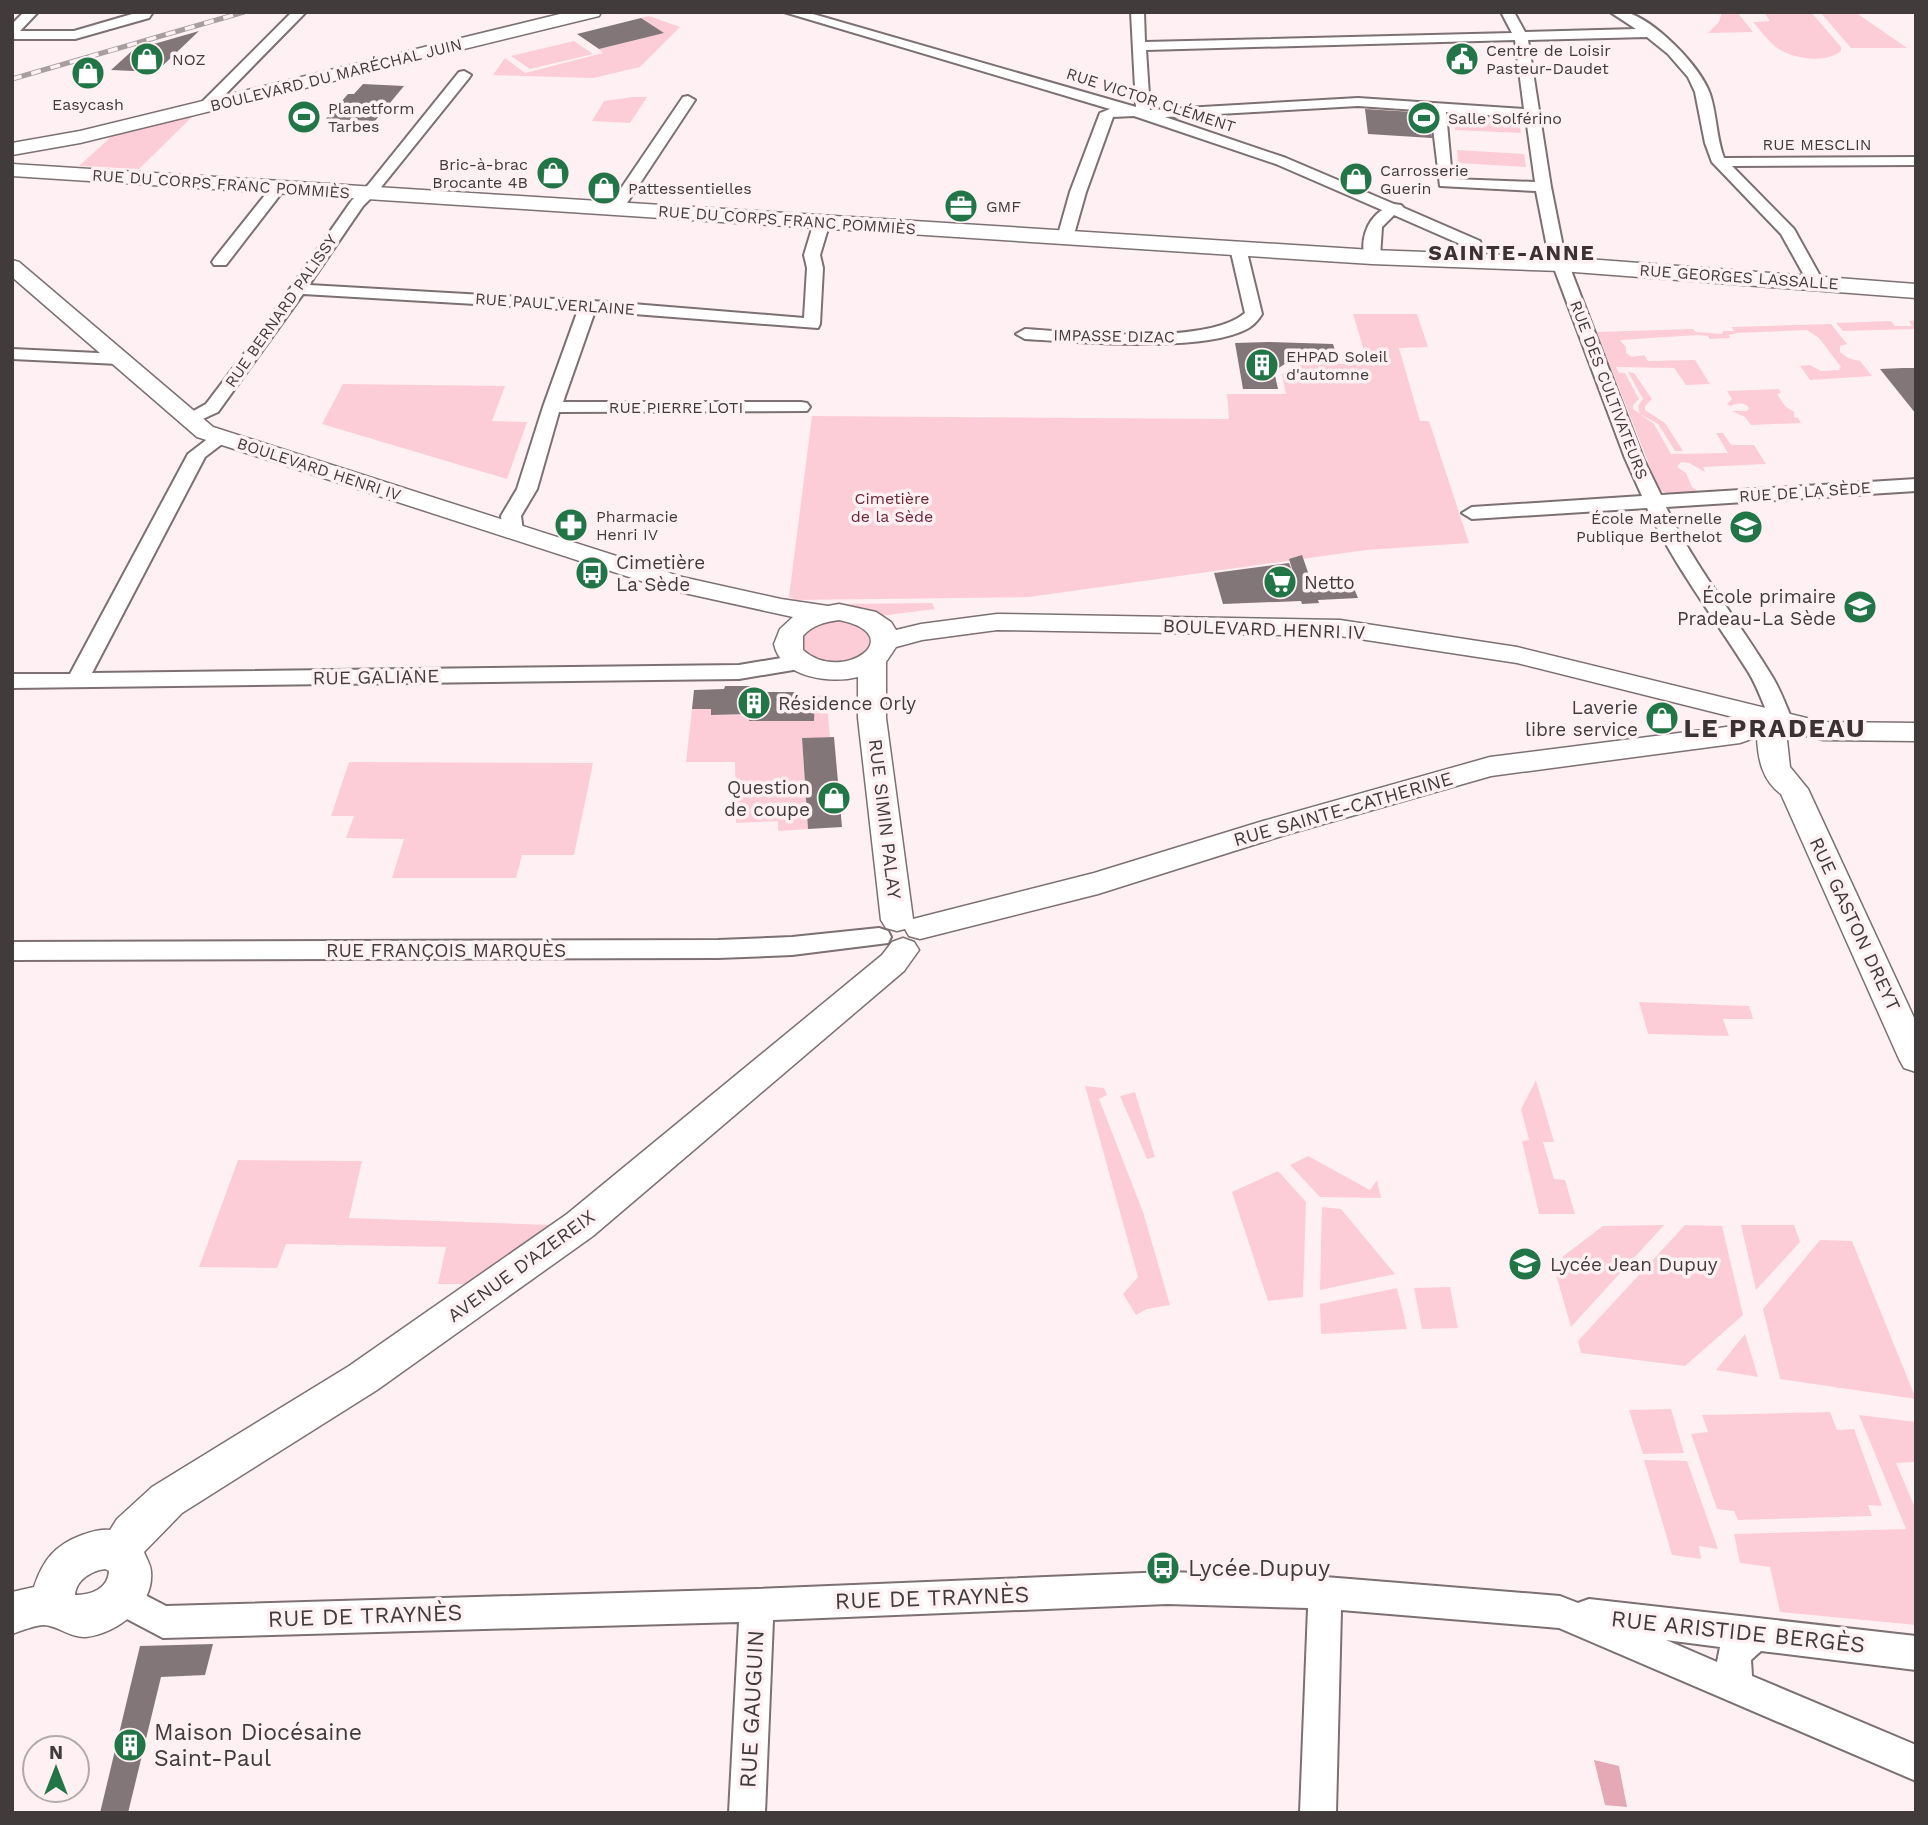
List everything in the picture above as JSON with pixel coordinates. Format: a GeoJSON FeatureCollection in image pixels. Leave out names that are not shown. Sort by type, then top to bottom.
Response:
{"type":"FeatureCollection","features":[{"type":"Feature","properties":{"kind":"main road","name":"BOULEVARD DU MARÉCHAL JUIN"},"geometry":{"type":"LineString","coordinates":[[12,149],[80,137],[592,12]]}},
{"type":"Feature","properties":{"kind":"main road","name":"BOULEVARD DU MARÉCHAL JUIN"},"geometry":{"type":"LineString","coordinates":[[12,159],[80,137]]}},
{"type":"Feature","properties":{"kind":"main road"},"geometry":{"type":"LineString","coordinates":[[37,151],[30,161],[47,172]]}},
{"type":"Feature","properties":{"kind":"main road","name":"RUE DU CORPS FRANC POMMIÈS"},"geometry":{"type":"LineString","coordinates":[[12,170],[1373,257],[1561,264]]}},
{"type":"Feature","properties":{"kind":"main road","name":"RUE GEORGES LASSALLE"},"geometry":{"type":"LineString","coordinates":[[1561,264],[1916,291]]}},
{"type":"Feature","properties":{"kind":"street"},"geometry":{"type":"LineString","coordinates":[[23,15],[12,33],[75,35],[147,12]]}},
{"type":"Feature","properties":{"kind":"street"},"geometry":{"type":"LineString","coordinates":[[206,106],[300,12]]}},
{"type":"Feature","properties":{"kind":"street","name":"RUE VICTOR CLÉMENT"},"geometry":{"type":"LineString","coordinates":[[790,12],[1139,113],[1281,161],[1475,244],[1478,261]]}},
{"type":"Feature","properties":{"kind":"street"},"geometry":{"type":"LineString","coordinates":[[1137,12],[1139,113]]}},
{"type":"Feature","properties":{"kind":"street"},"geometry":{"type":"LineString","coordinates":[[1507,12],[1521,37]]}},
{"type":"Feature","properties":{"kind":"street"},"geometry":{"type":"LineString","coordinates":[[1616,12],[1651,33],[1680,57],[1707,106],[1713,149],[1719,162],[1788,232],[1806,260],[1816,283]]}},
{"type":"Feature","properties":{"kind":"street"},"geometry":{"type":"LineString","coordinates":[[1139,46],[1651,33]]}},
{"type":"Feature","properties":{"kind":"street","name":"RUE DES CULTIVATEURS"},"geometry":{"type":"LineString","coordinates":[[1521,37],[1543,187],[1561,264],[1652,502],[1699,585],[1761,675],[1773,720]]}},
{"type":"Feature","properties":{"kind":"street","name":"RUE BERNARD PALISSY"},"geometry":{"type":"LineString","coordinates":[[188,419],[212,408],[365,193],[373,188],[464,75]]}},
{"type":"Feature","properties":{"kind":"street"},"geometry":{"type":"LineString","coordinates":[[615,209],[688,100]]}},
{"type":"Feature","properties":{"kind":"street"},"geometry":{"type":"LineString","coordinates":[[1065,238],[1078,192],[1107,113],[1358,102],[1531,114]]}},
{"type":"Feature","properties":{"kind":"street"},"geometry":{"type":"LineString","coordinates":[[1438,108],[1446,183],[1543,187]]}},
{"type":"Feature","properties":{"kind":"street","name":"RUE MESCLIN"},"geometry":{"type":"LineString","coordinates":[[1719,162],[1916,161]]}},
{"type":"Feature","properties":{"kind":"street"},"geometry":{"type":"LineString","coordinates":[[220,262],[278,188]]}},
{"type":"Feature","properties":{"kind":"street"},"geometry":{"type":"LineString","coordinates":[[1373,257],[1373,231],[1376,221],[1396,208]]}},
{"type":"Feature","properties":{"kind":"street","name":"RUE PAUL VERLAINE"},"geometry":{"type":"LineString","coordinates":[[298,289],[588,306],[812,324],[815,268],[812,255],[822,222]]}},
{"type":"Feature","properties":{"kind":"street","name":"IMPASSE DIZAC"},"geometry":{"type":"LineString","coordinates":[[1025,334],[1162,339],[1225,330],[1248,323],[1254,314],[1238,248]]}},
{"type":"Feature","properties":{"kind":"street","name":"BOULEVARD HENRI IV"},"geometry":{"type":"LineString","coordinates":[[12,267],[205,432],[675,583],[780,607],[825,614]]}},
{"type":"Feature","properties":{"kind":"street"},"geometry":{"type":"LineString","coordinates":[[513,531],[511,516],[527,489],[552,407],[588,306]]}},
{"type":"Feature","properties":{"kind":"street"},"geometry":{"type":"LineString","coordinates":[[12,354],[118,359]]}},
{"type":"Feature","properties":{"kind":"street","name":"RUE PIERRE LOTI"},"geometry":{"type":"LineString","coordinates":[[552,407],[801,407]]}},
{"type":"Feature","properties":{"kind":"street"},"geometry":{"type":"LineString","coordinates":[[77,681],[197,454],[221,438]]}},
{"type":"Feature","properties":{"kind":"street","name":"RUE DE LA SÈDE"},"geometry":{"type":"LineString","coordinates":[[1472,513],[1916,485]]}},
{"type":"Feature","properties":{"kind":"street","name":"BOULEVARD HENRI IV"},"geometry":{"type":"LineString","coordinates":[[675,583],[698,596],[755,616],[792,647]]}},
{"type":"Feature","properties":{"kind":"street"},"geometry":{"type":"LineString","coordinates":[[825,614],[853,614],[878,642],[838,672],[810,668],[792,647],[802,622],[825,614]]}},
{"type":"Feature","properties":{"kind":"street","name":"BOULEVARD HENRI IV"},"geometry":{"type":"LineString","coordinates":[[878,642],[921,632],[997,622],[1340,628],[1517,655],[1651,690],[1688,705],[1773,720]]}},
{"type":"Feature","properties":{"kind":"street","name":"RUE SIMIN PALAY"},"geometry":{"type":"LineString","coordinates":[[878,642],[872,718],[900,934]]}},
{"type":"Feature","properties":{"kind":"street","name":"RUE GALIANE"},"geometry":{"type":"LineString","coordinates":[[12,681],[739,672],[792,647]]}},
{"type":"Feature","properties":{"kind":"street","name":"RUE SIMIN PALAY"},"geometry":{"type":"LineString","coordinates":[[838,672],[855,684],[872,718]]}},
{"type":"Feature","properties":{"kind":"street"},"geometry":{"type":"LineString","coordinates":[[1773,720],[1823,731],[1916,732]]}},
{"type":"Feature","properties":{"kind":"street"},"geometry":{"type":"LineString","coordinates":[[1773,720],[1826,742],[1916,746]]}},
{"type":"Feature","properties":{"kind":"street","name":"RUE GASTON DREYT"},"geometry":{"type":"LineString","coordinates":[[1773,720],[1797,779],[1793,789],[1916,1059]]}},
{"type":"Feature","properties":{"kind":"street","name":"RUE SAINTE-CATHERINE"},"geometry":{"type":"LineString","coordinates":[[900,934],[1098,883],[1274,828],[1490,767],[1716,738],[1740,734],[1773,720]]}},
{"type":"Feature","properties":{"kind":"street","name":"RUE FRANÇOIS MARQUÈS"},"geometry":{"type":"LineString","coordinates":[[12,951],[718,949],[792,946],[900,934]]}},
{"type":"Feature","properties":{"kind":"street","name":"AVENUE D'AZEREIX"},"geometry":{"type":"LineString","coordinates":[[118,1553],[132,1533],[167,1500],[363,1378],[580,1225],[893,963],[900,934]]}},
{"type":"Feature","properties":{"kind":"street"},"geometry":{"type":"LineString","coordinates":[[105,1549],[125,1558],[129,1567],[130,1578],[120,1598],[106,1611],[79,1618],[60,1611],[55,1602],[56,1582],[71,1562],[93,1550],[105,1549]]}},
{"type":"Feature","properties":{"kind":"street","name":"RUE DE TRAYNÈS"},"geometry":{"type":"LineString","coordinates":[[120,1598],[163,1622],[757,1605],[1167,1588],[1325,1593],[1560,1612],[1916,1763]]}},
{"type":"Feature","properties":{"kind":"street"},"geometry":{"type":"LineString","coordinates":[[1318,1813],[1325,1593]]}},
{"type":"Feature","properties":{"kind":"street"},"geometry":{"type":"LineString","coordinates":[[12,1613],[55,1602]]}},
{"type":"Feature","properties":{"kind":"street","name":"RUE GAUGUIN"},"geometry":{"type":"LineString","coordinates":[[747,1813],[757,1605]]}},
{"type":"Feature","properties":{"kind":"street","name":"RUE ARISTIDE BERGÈS"},"geometry":{"type":"LineString","coordinates":[[1560,1612],[1916,1653]]}},
{"type":"Feature","properties":{"kind":"street"},"geometry":{"type":"LineString","coordinates":[[1735,1686],[1732,1671],[1734,1653],[1755,1634]]}},
{"type":"Feature","properties":{"kind":"green space"},"geometry":{"type":"Polygon","coordinates":[[[1722,12],[1737,12],[1753,32],[1708,33],[1719,22],[1722,12]]]}},
{"type":"Feature","properties":{"kind":"green space"},"geometry":{"type":"Polygon","coordinates":[[[1764,12],[1811,12],[1841,47],[1841,51],[1818,59],[1790,55],[1782,51],[1753,22],[1770,21],[1764,12]]]}},
{"type":"Feature","properties":{"kind":"green space"},"geometry":{"type":"Polygon","coordinates":[[[1820,12],[1855,12],[1907,48],[1851,48],[1820,12]]]}},
{"type":"Feature","properties":{"kind":"green space"},"geometry":{"type":"Polygon","coordinates":[[[649,16],[680,27],[640,67],[593,78],[493,75],[505,58],[525,73],[603,53],[599,49],[663,33],[641,18],[649,16]]]}},
{"type":"Feature","properties":{"kind":"green space"},"geometry":{"type":"Polygon","coordinates":[[[574,41],[593,54],[530,69],[511,56],[574,41]]]}},
{"type":"Feature","properties":{"kind":"green space"},"geometry":{"type":"Polygon","coordinates":[[[647,97],[630,123],[592,121],[604,101],[647,97]]]}},
{"type":"Feature","properties":{"kind":"green space"},"geometry":{"type":"Polygon","coordinates":[[[193,116],[139,169],[79,166],[113,135],[193,116]]]}},
{"type":"Feature","properties":{"kind":"green space"},"geometry":{"type":"Polygon","coordinates":[[[1453,118],[1519,121],[1521,133],[1455,130],[1453,118]]]}},
{"type":"Feature","properties":{"kind":"green space"},"geometry":{"type":"Polygon","coordinates":[[[1457,150],[1524,154],[1526,167],[1458,163],[1457,150]]]}},
{"type":"Feature","properties":{"kind":"green space","name":"Cimetière de la Sède"},"geometry":{"type":"Polygon","coordinates":[[[1353,314],[1417,314],[1428,347],[1399,348],[1420,421],[1429,421],[1469,543],[1366,550],[1029,597],[796,600],[789,597],[812,416],[1229,419],[1227,394],[1286,394],[1282,374],[1296,369],[1299,364],[1357,364],[1355,355],[1365,354],[1353,314]]]}},
{"type":"Feature","properties":{"kind":"green space"},"geometry":{"type":"Polygon","coordinates":[[[1916,320],[1916,329],[1843,331],[1836,323],[1891,321],[1895,326],[1912,326],[1909,321],[1916,320]]]}},
{"type":"Feature","properties":{"kind":"green space"},"geometry":{"type":"Polygon","coordinates":[[[1831,324],[1847,344],[1840,346],[1840,352],[1848,358],[1860,361],[1872,376],[1810,380],[1800,366],[1810,365],[1821,371],[1840,370],[1841,367],[1819,338],[1807,330],[1737,333],[1729,335],[1730,338],[1710,339],[1708,336],[1698,335],[1620,340],[1626,347],[1626,353],[1632,357],[1644,355],[1648,361],[1695,360],[1710,384],[1686,385],[1674,368],[1616,367],[1619,373],[1625,373],[1639,399],[1633,409],[1654,424],[1671,454],[1728,453],[1716,433],[1723,433],[1731,445],[1754,445],[1766,464],[1703,467],[1705,472],[1689,463],[1681,462],[1677,467],[1686,473],[1692,487],[1699,492],[1669,494],[1659,490],[1597,332],[1693,329],[1696,332],[1722,334],[1723,331],[1734,331],[1732,327],[1831,324]]]}},
{"type":"Feature","properties":{"kind":"green space"},"geometry":{"type":"Polygon","coordinates":[[[1628,372],[1634,373],[1652,399],[1645,406],[1645,410],[1665,423],[1683,451],[1675,451],[1658,424],[1640,414],[1638,406],[1643,399],[1628,372]]]}},
{"type":"Feature","properties":{"kind":"green space"},"geometry":{"type":"Polygon","coordinates":[[[343,384],[505,386],[492,421],[527,422],[507,479],[322,424],[343,384]]]}},
{"type":"Feature","properties":{"kind":"green space"},"geometry":{"type":"Polygon","coordinates":[[[1779,389],[1781,393],[1777,394],[1801,423],[1751,425],[1745,417],[1732,411],[1747,411],[1749,408],[1745,404],[1727,404],[1732,399],[1727,391],[1779,389]]]}},
{"type":"Feature","properties":{"kind":"green space"},"geometry":{"type":"Polygon","coordinates":[[[932,603],[935,609],[880,616],[865,610],[841,607],[841,604],[932,603]]]}},
{"type":"Feature","properties":{"kind":"green space"},"geometry":{"type":"Polygon","coordinates":[[[844,618],[874,629],[869,658],[822,665],[799,648],[810,628],[844,618]]]}},
{"type":"Feature","properties":{"kind":"green space"},"geometry":{"type":"Polygon","coordinates":[[[826,695],[830,737],[802,739],[808,829],[778,831],[778,821],[736,823],[735,762],[686,762],[692,709],[711,709],[711,715],[750,714],[749,721],[784,721],[785,718],[814,717],[815,696],[826,695]]]}},
{"type":"Feature","properties":{"kind":"green space"},"geometry":{"type":"Polygon","coordinates":[[[349,762],[593,763],[574,855],[522,855],[516,878],[392,878],[404,839],[346,838],[354,816],[331,816],[349,762]]]}},
{"type":"Feature","properties":{"kind":"green space"},"geometry":{"type":"Polygon","coordinates":[[[1639,1002],[1749,1006],[1753,1019],[1723,1019],[1729,1036],[1648,1034],[1639,1002]]]}},
{"type":"Feature","properties":{"kind":"green space"},"geometry":{"type":"Polygon","coordinates":[[[1536,1080],[1554,1142],[1543,1142],[1554,1179],[1565,1180],[1575,1214],[1539,1214],[1522,1141],[1529,1140],[1521,1109],[1536,1080]]]}},
{"type":"Feature","properties":{"kind":"green space"},"geometry":{"type":"Polygon","coordinates":[[[1085,1086],[1104,1088],[1107,1095],[1099,1099],[1143,1212],[1170,1305],[1147,1309],[1136,1315],[1123,1294],[1138,1277],[1085,1086]]]}},
{"type":"Feature","properties":{"kind":"green space"},"geometry":{"type":"Polygon","coordinates":[[[1135,1092],[1155,1157],[1147,1159],[1120,1096],[1135,1092]]]}},
{"type":"Feature","properties":{"kind":"green space"},"geometry":{"type":"Polygon","coordinates":[[[1308,1156],[1370,1190],[1377,1180],[1381,1198],[1320,1197],[1290,1165],[1308,1156]]]}},
{"type":"Feature","properties":{"kind":"green space"},"geometry":{"type":"Polygon","coordinates":[[[238,1160],[362,1161],[349,1218],[550,1225],[476,1284],[438,1284],[446,1247],[286,1244],[277,1268],[199,1267],[238,1160]]]}},
{"type":"Feature","properties":{"kind":"green space"},"geometry":{"type":"Polygon","coordinates":[[[1278,1171],[1306,1202],[1303,1297],[1268,1301],[1232,1192],[1278,1171]]]}},
{"type":"Feature","properties":{"kind":"green space"},"geometry":{"type":"Polygon","coordinates":[[[1322,1207],[1341,1209],[1395,1274],[1320,1290],[1322,1207]]]}},
{"type":"Feature","properties":{"kind":"green space"},"geometry":{"type":"Polygon","coordinates":[[[1664,1225],[1571,1327],[1553,1264],[1603,1226],[1664,1225]]]}},
{"type":"Feature","properties":{"kind":"green space"},"geometry":{"type":"Polygon","coordinates":[[[1685,1225],[1722,1226],[1743,1315],[1685,1366],[1581,1353],[1578,1341],[1685,1225]]]}},
{"type":"Feature","properties":{"kind":"green space"},"geometry":{"type":"Polygon","coordinates":[[[1741,1225],[1794,1225],[1800,1242],[1756,1290],[1741,1225]]]}},
{"type":"Feature","properties":{"kind":"green space"},"geometry":{"type":"Polygon","coordinates":[[[1820,1240],[1852,1241],[1916,1399],[1780,1379],[1763,1309],[1820,1240]]]}},
{"type":"Feature","properties":{"kind":"green space"},"geometry":{"type":"Polygon","coordinates":[[[1450,1287],[1458,1328],[1422,1329],[1414,1288],[1450,1287]]]}},
{"type":"Feature","properties":{"kind":"green space"},"geometry":{"type":"Polygon","coordinates":[[[1397,1288],[1407,1329],[1321,1334],[1320,1304],[1397,1288]]]}},
{"type":"Feature","properties":{"kind":"green space"},"geometry":{"type":"Polygon","coordinates":[[[1745,1334],[1758,1377],[1716,1370],[1745,1334]]]}},
{"type":"Feature","properties":{"kind":"green space"},"geometry":{"type":"Polygon","coordinates":[[[1671,1409],[1684,1453],[1643,1454],[1629,1410],[1671,1409]]]}},
{"type":"Feature","properties":{"kind":"green space"},"geometry":{"type":"Polygon","coordinates":[[[1830,1412],[1837,1430],[1854,1429],[1882,1506],[1868,1505],[1872,1516],[1738,1520],[1734,1511],[1717,1509],[1691,1434],[1708,1432],[1702,1415],[1830,1412]]]}},
{"type":"Feature","properties":{"kind":"green space"},"geometry":{"type":"Polygon","coordinates":[[[1859,1415],[1916,1422],[1916,1462],[1896,1463],[1916,1510],[1916,1625],[1780,1612],[1770,1567],[1740,1563],[1734,1534],[1906,1529],[1859,1415]]]}},
{"type":"Feature","properties":{"kind":"green space"},"geometry":{"type":"Polygon","coordinates":[[[1644,1460],[1687,1461],[1718,1549],[1699,1546],[1701,1559],[1672,1555],[1644,1460]]]}},
{"type":"Feature","properties":{"kind":"shaded area"},"geometry":{"type":"Polygon","coordinates":[[[1594,1760],[1619,1766],[1627,1807],[1605,1805],[1594,1760]]]}},
{"type":"Feature","properties":{"kind":"building"},"geometry":{"type":"Polygon","coordinates":[[[641,18],[664,33],[599,49],[577,34],[641,18]]]}},
{"type":"Feature","properties":{"kind":"building","name":"NOZ"},"geometry":{"type":"Polygon","coordinates":[[[199,31],[156,72],[111,70],[133,50],[199,31]]]}},
{"type":"Feature","properties":{"kind":"building"},"geometry":{"type":"Polygon","coordinates":[[[363,84],[404,86],[375,121],[326,119],[348,94],[354,94],[363,84]]]}},
{"type":"Feature","properties":{"kind":"building"},"geometry":{"type":"Polygon","coordinates":[[[1365,109],[1429,113],[1432,138],[1368,134],[1365,109]]]}},
{"type":"Feature","properties":{"kind":"building","name":"EHPAD Soleil d'automne"},"geometry":{"type":"Polygon","coordinates":[[[1235,343],[1333,344],[1338,360],[1291,360],[1274,371],[1278,389],[1243,389],[1235,343]]]}},
{"type":"Feature","properties":{"kind":"building"},"geometry":{"type":"Polygon","coordinates":[[[1916,368],[1916,414],[1880,369],[1916,368]]]}},
{"type":"Feature","properties":{"kind":"building","name":"Netto"},"geometry":{"type":"Polygon","coordinates":[[[1302,555],[1310,578],[1349,576],[1358,598],[1318,600],[1319,603],[1302,604],[1301,601],[1223,604],[1214,573],[1289,563],[1295,578],[1289,559],[1302,555]]]}},
{"type":"Feature","properties":{"kind":"building","name":"Résidence Orly"},"geometry":{"type":"Polygon","coordinates":[[[725,686],[752,686],[751,692],[800,692],[800,698],[815,698],[814,721],[749,721],[750,714],[711,715],[711,709],[692,709],[694,690],[724,689],[725,686]]]}},
{"type":"Feature","properties":{"kind":"building","name":"Résidence Orly"},"geometry":{"type":"Polygon","coordinates":[[[834,737],[842,827],[808,829],[802,738],[834,737]]]}},
{"type":"Feature","properties":{"kind":"building","name":"Maison Diocésaine Saint-Paul"},"geometry":{"type":"Polygon","coordinates":[[[213,1644],[205,1675],[161,1677],[128,1813],[100,1813],[140,1646],[213,1644]]]}},
{"type":"Feature","properties":{"kind":"railway"},"geometry":{"type":"LineString","coordinates":[[12,79],[244,12]]}},
{"type":"Feature","properties":{"kind":"place","name":"NOZ"},"geometry":{"type":"Point","coordinates":[147,59]}},
{"type":"Feature","properties":{"kind":"place","name":"Centre de Loisir Pasteur-Daudet"},"geometry":{"type":"Point","coordinates":[1462,59]}},
{"type":"Feature","properties":{"kind":"place","name":"Easycash"},"geometry":{"type":"Point","coordinates":[88,73]}},
{"type":"Feature","properties":{"kind":"place","name":"Planetform Tarbes"},"geometry":{"type":"Point","coordinates":[304,117]}},
{"type":"Feature","properties":{"kind":"place","name":"Salle Solférino"},"geometry":{"type":"Point","coordinates":[1424,118]}},
{"type":"Feature","properties":{"kind":"place","name":"Bric-à-brac Brocante 4B"},"geometry":{"type":"Point","coordinates":[553,173]}},
{"type":"Feature","properties":{"kind":"place","name":"Carrosserie Guerin"},"geometry":{"type":"Point","coordinates":[1356,179]}},
{"type":"Feature","properties":{"kind":"place","name":"Pattessentielles"},"geometry":{"type":"Point","coordinates":[604,188]}},
{"type":"Feature","properties":{"kind":"place","name":"GMF"},"geometry":{"type":"Point","coordinates":[961,206]}},
{"type":"Feature","properties":{"kind":"place","name":"EHPAD Soleil d'automne"},"geometry":{"type":"Point","coordinates":[1262,365]}},
{"type":"Feature","properties":{"kind":"place","name":"Pharmacie Henri IV"},"geometry":{"type":"Point","coordinates":[571,525]}},
{"type":"Feature","properties":{"kind":"place","name":"École Maternelle Publique Berthelot"},"geometry":{"type":"Point","coordinates":[1746,527]}},
{"type":"Feature","properties":{"kind":"place","name":"Cimetière La Sède"},"geometry":{"type":"Point","coordinates":[592,573]}},
{"type":"Feature","properties":{"kind":"place","name":"Netto"},"geometry":{"type":"Point","coordinates":[1280,582]}},
{"type":"Feature","properties":{"kind":"place","name":"École primaire Pradeau-La Sède"},"geometry":{"type":"Point","coordinates":[1860,607]}},
{"type":"Feature","properties":{"kind":"place","name":"Résidence Orly"},"geometry":{"type":"Point","coordinates":[754,703]}},
{"type":"Feature","properties":{"kind":"place","name":"Laverie libre service"},"geometry":{"type":"Point","coordinates":[1662,718]}},
{"type":"Feature","properties":{"kind":"place","name":"Question de coupe"},"geometry":{"type":"Point","coordinates":[834,798]}},
{"type":"Feature","properties":{"kind":"place","name":"Lycée Jean Dupuy"},"geometry":{"type":"Point","coordinates":[1525,1264]}},
{"type":"Feature","properties":{"kind":"place","name":"Lycée Dupuy"},"geometry":{"type":"Point","coordinates":[1163,1568]}},
{"type":"Feature","properties":{"kind":"place","name":"Maison Diocésaine Saint-Paul"},"geometry":{"type":"Point","coordinates":[130,1745]}},
{"type":"Feature","properties":{"kind":"district","name":"SAINTE-ANNE"},"geometry":{"type":"Point","coordinates":[1512,252]}},
{"type":"Feature","properties":{"kind":"district","name":"LE PRADEAU"},"geometry":{"type":"Point","coordinates":[1775,728]}}]}
